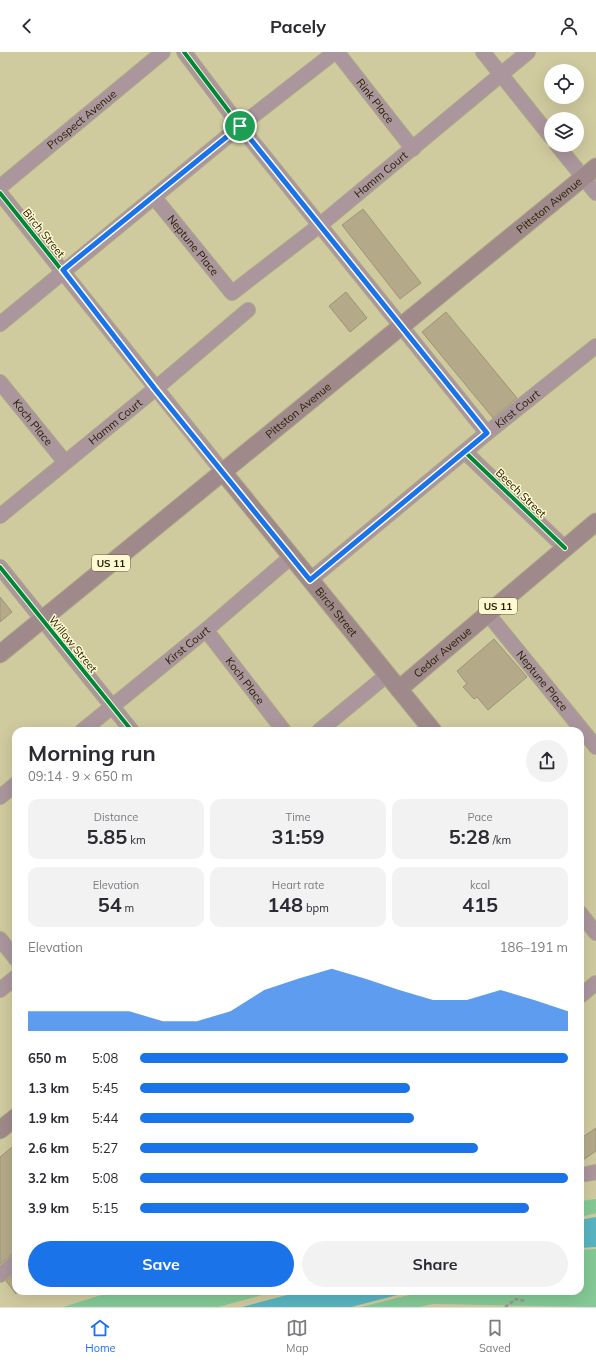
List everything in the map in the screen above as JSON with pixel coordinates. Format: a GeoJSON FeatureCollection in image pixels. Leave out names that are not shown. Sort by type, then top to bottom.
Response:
{"type":"FeatureCollection","features":[{"type":"Feature","properties":{"kind":"main road","name":"Pittston Avenue"},"geometry":{"type":"LineString","coordinates":[[0,654],[590,172]]}},
{"type":"Feature","properties":{"kind":"main road","name":"Birch Street"},"geometry":{"type":"LineString","coordinates":[[223,472],[430,727]]}},
{"type":"Feature","properties":{"kind":"main road","name":"Cedar Avenue"},"geometry":{"type":"LineString","coordinates":[[399,689],[565,548],[594,527]]}},
{"type":"Feature","properties":{"kind":"main road"},"geometry":{"type":"LineString","coordinates":[[0,1130],[12,1120]]}},
{"type":"Feature","properties":{"kind":"street","name":"Prospect Avenue"},"geometry":{"type":"LineString","coordinates":[[0,187],[163,52]]}},
{"type":"Feature","properties":{"kind":"street"},"geometry":{"type":"LineString","coordinates":[[184,52],[240,126],[487,433]]}},
{"type":"Feature","properties":{"kind":"street"},"geometry":{"type":"LineString","coordinates":[[0,324],[63,270],[240,126],[336,52]]}},
{"type":"Feature","properties":{"kind":"street","name":"Rink Place"},"geometry":{"type":"LineString","coordinates":[[336,52],[413,149]]}},
{"type":"Feature","properties":{"kind":"street"},"geometry":{"type":"LineString","coordinates":[[483,52],[544,128]]}},
{"type":"Feature","properties":{"kind":"street","name":"Hamm Court"},"geometry":{"type":"LineString","coordinates":[[232,293],[320,225],[528,52]]}},
{"type":"Feature","properties":{"kind":"street"},"geometry":{"type":"LineString","coordinates":[[566,152],[590,172],[596,193]]}},
{"type":"Feature","properties":{"kind":"street","name":"Birch Street"},"geometry":{"type":"LineString","coordinates":[[0,193],[63,270],[155,389],[223,472]]}},
{"type":"Feature","properties":{"kind":"street","name":"Neptune Place"},"geometry":{"type":"LineString","coordinates":[[154,197],[232,293]]}},
{"type":"Feature","properties":{"kind":"street","name":"Hamm Court"},"geometry":{"type":"LineString","coordinates":[[0,516],[155,389],[248,310]]}},
{"type":"Feature","properties":{"kind":"street","name":"Kirst Court"},"geometry":{"type":"LineString","coordinates":[[310,580],[487,433],[596,346]]}},
{"type":"Feature","properties":{"kind":"street","name":"Koch Place"},"geometry":{"type":"LineString","coordinates":[[0,382],[65,462]]}},
{"type":"Feature","properties":{"kind":"street","name":"Beech Street"},"geometry":{"type":"LineString","coordinates":[[465,452],[565,548]]}},
{"type":"Feature","properties":{"kind":"street","name":"Kirst Court"},"geometry":{"type":"LineString","coordinates":[[87,727],[206,630],[291,557]]}},
{"type":"Feature","properties":{"kind":"street","name":"Willow Street"},"geometry":{"type":"LineString","coordinates":[[0,568],[129,727]]}},
{"type":"Feature","properties":{"kind":"street","name":"Neptune Place"},"geometry":{"type":"LineString","coordinates":[[488,614],[580,727]]}},
{"type":"Feature","properties":{"kind":"street","name":"Koch Place"},"geometry":{"type":"LineString","coordinates":[[206,630],[281,727]]}},
{"type":"Feature","properties":{"kind":"street"},"geometry":{"type":"LineString","coordinates":[[324,727],[387,675]]}},
{"type":"Feature","properties":{"kind":"street","name":"Neptune Place"},"geometry":{"type":"LineString","coordinates":[[584,732],[596,747]]}},
{"type":"Feature","properties":{"kind":"street"},"geometry":{"type":"LineString","coordinates":[[0,797],[12,787]]}},
{"type":"Feature","properties":{"kind":"street"},"geometry":{"type":"LineString","coordinates":[[584,918],[596,933]]}},
{"type":"Feature","properties":{"kind":"street"},"geometry":{"type":"LineString","coordinates":[[0,939],[12,953]]}},
{"type":"Feature","properties":{"kind":"street"},"geometry":{"type":"LineString","coordinates":[[0,990],[12,980]]}},
{"type":"Feature","properties":{"kind":"street"},"geometry":{"type":"LineString","coordinates":[[584,993],[596,983]]}},
{"type":"Feature","properties":{"kind":"street"},"geometry":{"type":"LineString","coordinates":[[0,1275],[12,1265]]}},
{"type":"Feature","properties":{"kind":"path"},"geometry":{"type":"LineString","coordinates":[[505,1307],[516,1299],[525,1301]]}},
{"type":"Feature","properties":{"kind":"green space"},"geometry":{"type":"Polygon","coordinates":[[[596,1199],[596,1213],[584,1216],[584,1200],[596,1199]]]}},
{"type":"Feature","properties":{"kind":"green space"},"geometry":{"type":"Polygon","coordinates":[[[596,1249],[596,1307],[433,1304],[420,1307],[361,1307],[409,1295],[584,1295],[584,1250],[596,1249]]]}},
{"type":"Feature","properties":{"kind":"green space"},"geometry":{"type":"Polygon","coordinates":[[[101,1295],[262,1295],[218,1307],[63,1307],[101,1295]]]}},
{"type":"Feature","properties":{"kind":"water"},"geometry":{"type":"Polygon","coordinates":[[[596,1217],[596,1247],[584,1248],[584,1219],[596,1217]]]}},
{"type":"Feature","properties":{"kind":"water"},"geometry":{"type":"Polygon","coordinates":[[[287,1295],[398,1295],[351,1307],[242,1307],[287,1295]]]}},
{"type":"Feature","properties":{"kind":"building"},"geometry":{"type":"Polygon","coordinates":[[[363,209],[421,283],[400,299],[342,225],[363,209]]]}},
{"type":"Feature","properties":{"kind":"building"},"geometry":{"type":"Polygon","coordinates":[[[346,292],[367,318],[350,332],[329,306],[346,292]]]}},
{"type":"Feature","properties":{"kind":"building"},"geometry":{"type":"Polygon","coordinates":[[[446,312],[517,398],[493,418],[422,332],[446,312]]]}},
{"type":"Feature","properties":{"kind":"building"},"geometry":{"type":"Polygon","coordinates":[[[0,597],[12,612],[0,622],[0,597]]]}},
{"type":"Feature","properties":{"kind":"building"},"geometry":{"type":"Polygon","coordinates":[[[494,639],[527,677],[488,710],[477,697],[474,699],[463,687],[467,684],[457,671],[494,639]]]}},
{"type":"Feature","properties":{"kind":"building"},"geometry":{"type":"Polygon","coordinates":[[[596,1128],[596,1151],[584,1159],[584,1136],[596,1128]]]}},
{"type":"Feature","properties":{"kind":"building"},"geometry":{"type":"Polygon","coordinates":[[[12,1147],[12,1255],[0,1264],[0,1157],[12,1147]]]}},
{"type":"Feature","properties":{"kind":"building"},"geometry":{"type":"Polygon","coordinates":[[[12,1276],[12,1289],[6,1281],[12,1276]]]}},
{"type":"Feature","properties":{"kind":"cycle path"},"geometry":{"type":"LineString","coordinates":[[184,52],[240,126],[487,433],[465,452],[565,548]]}},
{"type":"Feature","properties":{"kind":"cycle path"},"geometry":{"type":"LineString","coordinates":[[0,193],[223,472]]}},
{"type":"Feature","properties":{"kind":"cycle path"},"geometry":{"type":"LineString","coordinates":[[0,567],[129,727]]}},
{"type":"Feature","properties":{"kind":"route"},"geometry":{"type":"LineString","coordinates":[[240,126],[487,433],[310,580],[155,389],[63,270],[240,126]]}}]}
